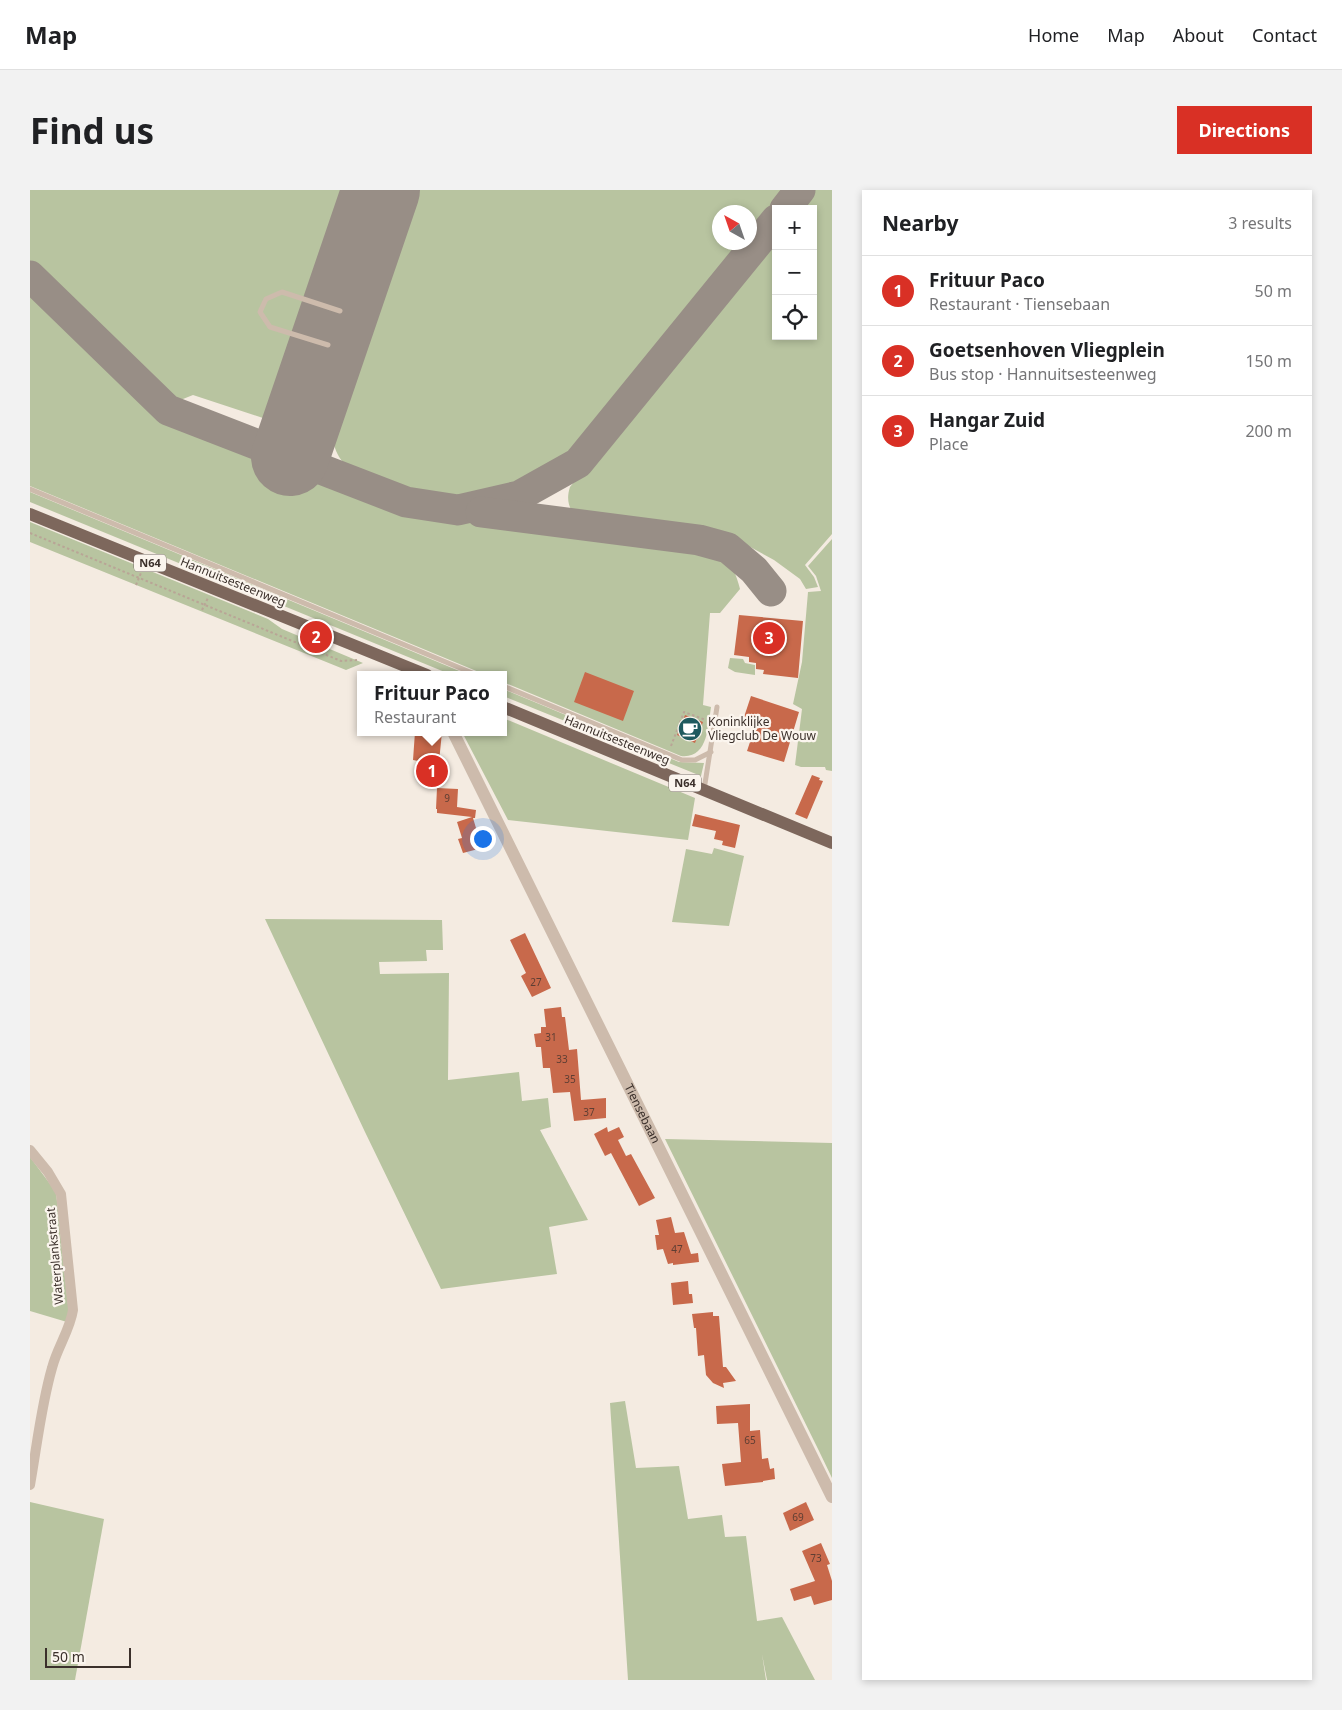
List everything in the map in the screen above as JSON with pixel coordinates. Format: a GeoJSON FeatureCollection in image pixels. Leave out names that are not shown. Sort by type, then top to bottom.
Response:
{"type":"FeatureCollection","features":[{"type":"Feature","properties":{"kind":"main road","name":"Hannuitsesteenweg"},"geometry":{"type":"LineString","coordinates":[[30,514],[417,671]]}},
{"type":"Feature","properties":{"kind":"main road","name":"Hannuitsesteenweg"},"geometry":{"type":"LineString","coordinates":[[507,709],[832,843]]}},
{"type":"Feature","properties":{"kind":"street","name":"Tiensebaan"},"geometry":{"type":"LineString","coordinates":[[455,736],[832,1496]]}},
{"type":"Feature","properties":{"kind":"street","name":"Waterplankstraat"},"geometry":{"type":"LineString","coordinates":[[30,1150],[48,1172],[61,1194],[73,1310],[70,1323],[52,1366],[46,1390],[30,1485]]}},
{"type":"Feature","properties":{"kind":"lane"},"geometry":{"type":"LineString","coordinates":[[328,345],[270,327],[260,312],[266,299],[282,292],[340,311]]}},
{"type":"Feature","properties":{"kind":"lane"},"geometry":{"type":"LineString","coordinates":[[30,489],[467,671]]}},
{"type":"Feature","properties":{"kind":"lane"},"geometry":{"type":"LineString","coordinates":[[507,688],[682,760],[695,760],[711,752]]}},
{"type":"Feature","properties":{"kind":"lane"},"geometry":{"type":"LineString","coordinates":[[704,791],[717,707]]}},
{"type":"Feature","properties":{"kind":"path"},"geometry":{"type":"LineString","coordinates":[[30,533],[340,661],[361,659]]}},
{"type":"Feature","properties":{"kind":"path"},"geometry":{"type":"LineString","coordinates":[[668,754],[684,712],[715,723]]}},
{"type":"Feature","properties":{"kind":"green space"},"geometry":{"type":"Polygon","coordinates":[[[30,190],[351,190],[281,394],[272,410],[263,418],[193,395],[173,403],[30,267],[30,190]]]}},
{"type":"Feature","properties":{"kind":"green space"},"geometry":{"type":"Polygon","coordinates":[[[409,190],[790,190],[778,205],[772,205],[772,213],[757,232],[757,205],[712,205],[712,250],[742,250],[579,452],[535,477],[487,493],[446,498],[414,493],[370,479],[349,468],[337,453],[332,435],[335,405],[409,190]]]}},
{"type":"Feature","properties":{"kind":"green space"},"geometry":{"type":"Polygon","coordinates":[[[809,190],[832,190],[832,534],[805,565],[814,577],[818,587],[806,589],[800,579],[774,560],[743,543],[716,535],[585,520],[572,511],[568,498],[570,487],[772,237],[772,340],[817,340],[817,205],[797,205],[809,190]]]}},
{"type":"Feature","properties":{"kind":"green space"},"geometry":{"type":"Polygon","coordinates":[[[30,288],[158,410],[171,421],[203,437],[408,508],[484,522],[695,546],[720,556],[734,571],[740,589],[720,613],[710,613],[703,705],[711,707],[705,740],[697,752],[690,756],[681,756],[507,684],[507,671],[476,671],[30,486],[30,288]]]}},
{"type":"Feature","properties":{"kind":"green space"},"geometry":{"type":"Polygon","coordinates":[[[30,492],[459,671],[442,671],[30,502],[30,492]]]}},
{"type":"Feature","properties":{"kind":"green space"},"geometry":{"type":"Polygon","coordinates":[[[30,522],[268,619],[282,629],[363,663],[346,670],[30,542],[30,522]]]}},
{"type":"Feature","properties":{"kind":"green space"},"geometry":{"type":"Polygon","coordinates":[[[832,539],[832,771],[826,770],[825,767],[801,767],[795,765],[802,709],[793,704],[802,662],[808,592],[821,591],[816,576],[808,566],[832,539]]]}},
{"type":"Feature","properties":{"kind":"green space"},"geometry":{"type":"Polygon","coordinates":[[[730,658],[743,659],[745,663],[755,665],[755,675],[735,672],[728,668],[730,658]]]}},
{"type":"Feature","properties":{"kind":"green space"},"geometry":{"type":"Polygon","coordinates":[[[507,691],[679,762],[704,763],[701,776],[507,698],[507,691]]]}},
{"type":"Feature","properties":{"kind":"green space"},"geometry":{"type":"Polygon","coordinates":[[[507,720],[695,798],[688,840],[508,820],[464,736],[507,736],[507,720]]]}},
{"type":"Feature","properties":{"kind":"green space"},"geometry":{"type":"Polygon","coordinates":[[[714,848],[744,856],[729,926],[672,922],[686,849],[712,854],[714,848]]]}},
{"type":"Feature","properties":{"kind":"green space"},"geometry":{"type":"Polygon","coordinates":[[[265,919],[442,920],[443,950],[426,950],[427,961],[379,962],[380,974],[449,973],[448,1080],[519,1072],[522,1101],[548,1098],[551,1127],[540,1130],[588,1220],[549,1227],[557,1274],[441,1289],[265,919]]]}},
{"type":"Feature","properties":{"kind":"green space"},"geometry":{"type":"Polygon","coordinates":[[[665,1139],[832,1143],[832,1478],[819,1451],[665,1139]]]}},
{"type":"Feature","properties":{"kind":"green space"},"geometry":{"type":"Polygon","coordinates":[[[30,1157],[56,1192],[69,1314],[67,1322],[30,1311],[30,1157]]]}},
{"type":"Feature","properties":{"kind":"green space"},"geometry":{"type":"Polygon","coordinates":[[[625,1401],[636,1468],[679,1466],[688,1519],[722,1515],[725,1537],[746,1536],[757,1621],[782,1617],[815,1680],[767,1680],[762,1654],[766,1680],[628,1680],[610,1403],[625,1401]]]}},
{"type":"Feature","properties":{"kind":"green space"},"geometry":{"type":"Polygon","coordinates":[[[30,1502],[104,1519],[75,1680],[30,1680],[30,1502]]]}},
{"type":"Feature","properties":{"kind":"building"},"geometry":{"type":"Polygon","coordinates":[[[739,615],[803,621],[798,678],[763,674],[764,670],[756,669],[756,663],[749,662],[749,657],[734,655],[739,615]]]}},
{"type":"Feature","properties":{"kind":"building"},"geometry":{"type":"Polygon","coordinates":[[[585,672],[634,691],[623,721],[574,702],[585,672]]]}},
{"type":"Feature","properties":{"kind":"building"},"geometry":{"type":"Polygon","coordinates":[[[751,696],[799,712],[784,762],[747,751],[756,724],[743,720],[751,696]]]}},
{"type":"Feature","properties":{"kind":"building","name":"Koninklijke Vliegclub De Wouw"},"geometry":{"type":"Polygon","coordinates":[[[685,715],[703,722],[695,743],[677,735],[685,715]]]}},
{"type":"Feature","properties":{"kind":"building"},"geometry":{"type":"Polygon","coordinates":[[[415,736],[442,736],[439,762],[442,763],[441,780],[422,778],[423,762],[413,760],[415,736]]]}},
{"type":"Feature","properties":{"kind":"building"},"geometry":{"type":"Polygon","coordinates":[[[812,775],[823,781],[807,819],[795,814],[812,775]]]}},
{"type":"Feature","properties":{"kind":"building"},"geometry":{"type":"Polygon","coordinates":[[[437,788],[458,789],[457,807],[476,810],[475,818],[473,818],[482,848],[463,853],[458,839],[462,838],[457,822],[472,817],[437,813],[437,788]]]}},
{"type":"Feature","properties":{"kind":"building"},"geometry":{"type":"Polygon","coordinates":[[[695,814],[740,825],[735,848],[722,845],[723,841],[714,839],[716,831],[692,826],[695,814]]]}},
{"type":"Feature","properties":{"kind":"building"},"geometry":{"type":"Polygon","coordinates":[[[525,933],[551,988],[532,997],[521,976],[526,973],[510,940],[525,933]]]}},
{"type":"Feature","properties":{"kind":"building"},"geometry":{"type":"Polygon","coordinates":[[[561,1007],[562,1017],[565,1017],[569,1050],[577,1049],[581,1100],[606,1098],[606,1118],[574,1121],[570,1092],[553,1093],[550,1068],[543,1068],[541,1047],[536,1047],[534,1034],[541,1033],[541,1027],[546,1027],[544,1009],[561,1007]]]}},
{"type":"Feature","properties":{"kind":"building"},"geometry":{"type":"Polygon","coordinates":[[[607,1127],[608,1132],[619,1127],[624,1137],[618,1140],[626,1156],[631,1154],[655,1198],[639,1206],[611,1153],[605,1156],[594,1134],[607,1127]]]}},
{"type":"Feature","properties":{"kind":"building"},"geometry":{"type":"Polygon","coordinates":[[[671,1217],[675,1233],[684,1232],[691,1254],[698,1253],[699,1262],[668,1264],[663,1249],[657,1250],[655,1235],[659,1235],[656,1220],[671,1217]]]}},
{"type":"Feature","properties":{"kind":"building"},"geometry":{"type":"Polygon","coordinates":[[[688,1281],[689,1294],[692,1294],[693,1303],[673,1305],[671,1283],[688,1281]]]}},
{"type":"Feature","properties":{"kind":"building"},"geometry":{"type":"Polygon","coordinates":[[[713,1312],[713,1316],[719,1316],[723,1367],[726,1367],[736,1381],[723,1383],[724,1388],[713,1383],[706,1375],[704,1355],[698,1356],[696,1328],[694,1328],[692,1314],[713,1312]]]}},
{"type":"Feature","properties":{"kind":"building"},"geometry":{"type":"Polygon","coordinates":[[[750,1404],[750,1431],[760,1430],[762,1459],[768,1458],[770,1469],[774,1468],[775,1479],[725,1486],[722,1464],[741,1462],[738,1423],[717,1424],[716,1406],[750,1404]]]}},
{"type":"Feature","properties":{"kind":"building"},"geometry":{"type":"Polygon","coordinates":[[[806,1502],[814,1520],[790,1531],[783,1513],[806,1502]]]}},
{"type":"Feature","properties":{"kind":"building"},"geometry":{"type":"Polygon","coordinates":[[[821,1543],[830,1564],[827,1565],[832,1581],[832,1600],[814,1605],[811,1596],[794,1601],[790,1589],[815,1581],[802,1551],[821,1543]]]}},
{"type":"Feature","properties":{"kind":"taxiway"},"geometry":{"type":"LineString","coordinates":[[788,205],[800,190]]}},
{"type":"Feature","properties":{"kind":"taxiway"},"geometry":{"type":"LineString","coordinates":[[30,276],[168,410],[406,502],[458,510],[519,496],[578,463],[772,225]]}},
{"type":"Feature","properties":{"kind":"taxiway"},"geometry":{"type":"LineString","coordinates":[[481,512],[699,540],[728,548],[754,570],[771,591]]}},
{"type":"Feature","properties":{"kind":"runway"},"geometry":{"type":"LineString","coordinates":[[290,457],[381,190]]}},
{"type":"Feature","properties":{"kind":"place","name":"Goetsenhoven Vliegplein"},"geometry":{"type":"Point","coordinates":[316,637]}},
{"type":"Feature","properties":{"kind":"place","name":"Hangar Zuid"},"geometry":{"type":"Point","coordinates":[769,638]}},
{"type":"Feature","properties":{"kind":"place","name":"Koninklijke Vliegclub De Wouw"},"geometry":{"type":"Point","coordinates":[690,729]}},
{"type":"Feature","properties":{"kind":"place","name":"Frituur Paco"},"geometry":{"type":"Point","coordinates":[432,771]}}]}
